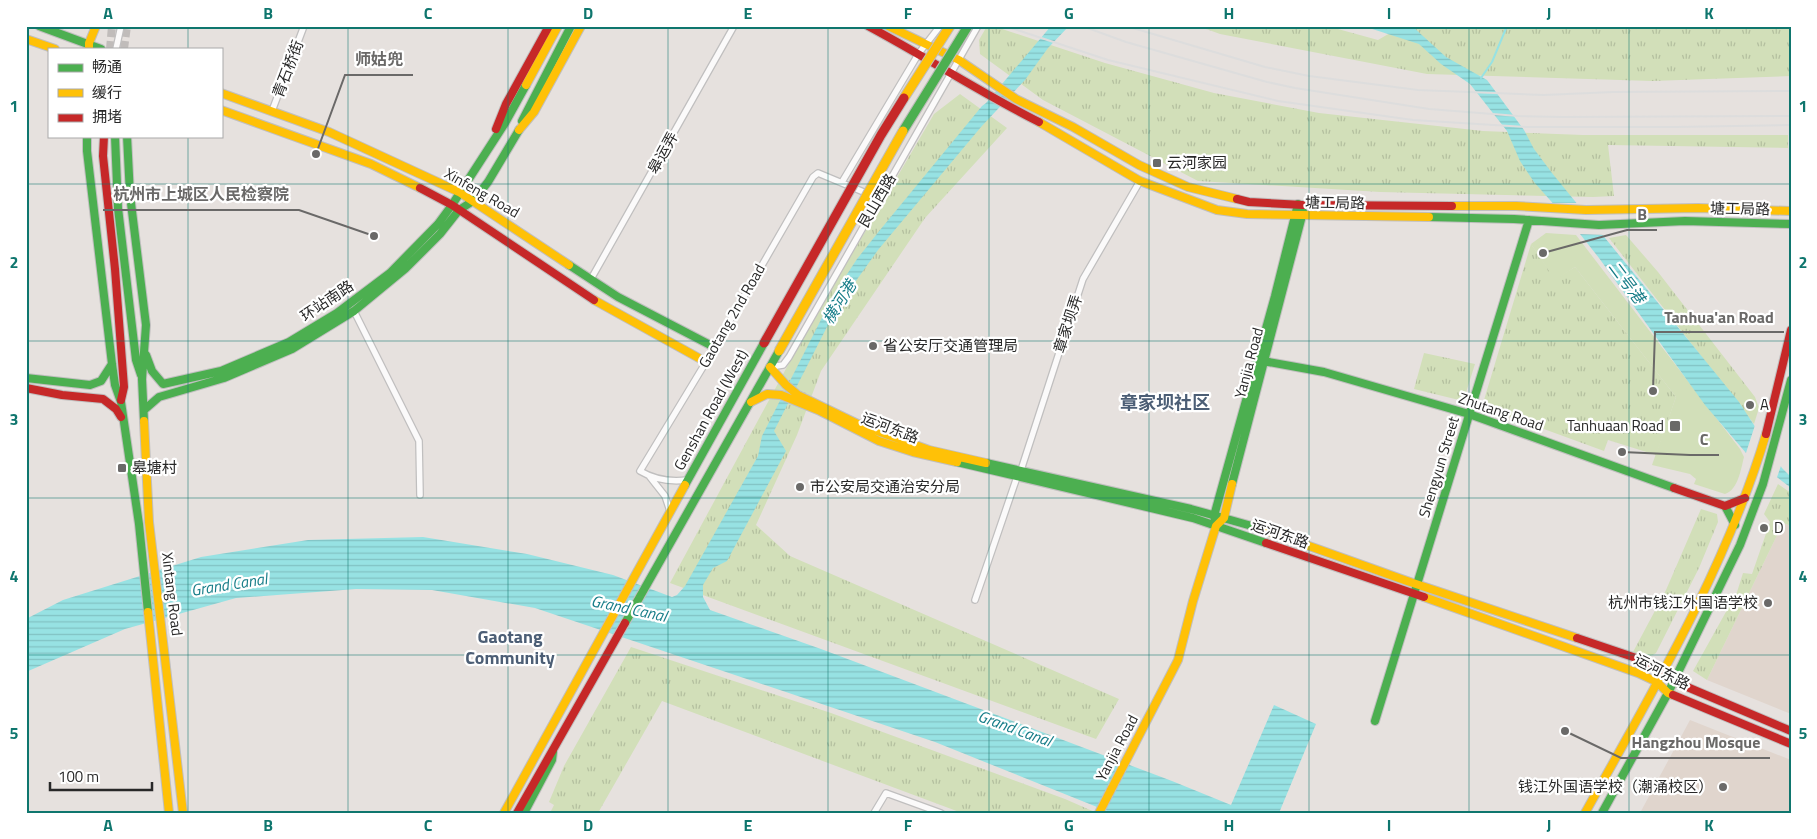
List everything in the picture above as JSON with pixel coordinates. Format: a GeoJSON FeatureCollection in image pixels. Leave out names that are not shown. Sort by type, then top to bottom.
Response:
{"type":"FeatureCollection","features":[{"type":"Feature","properties":{"kind":"main road"},"geometry":{"type":"LineString","coordinates":[[39,26],[89,46],[96,26]]}},
{"type":"Feature","properties":{"kind":"main road","name":"环站南路"},"geometry":{"type":"LineString","coordinates":[[489,148],[506,104],[549,26]]}},
{"type":"Feature","properties":{"kind":"main road","name":"环站南路"},"geometry":{"type":"LineString","coordinates":[[456,208],[459,192],[505,123],[558,26]]}},
{"type":"Feature","properties":{"kind":"main road","name":"环站南路"},"geometry":{"type":"LineString","coordinates":[[507,152],[571,26]]}},
{"type":"Feature","properties":{"kind":"main road","name":"环站南路"},"geometry":{"type":"LineString","coordinates":[[144,349],[152,371],[166,385],[221,371],[288,342],[337,313],[390,273],[456,208],[473,201],[488,182],[521,128],[534,112],[581,26]]}},
{"type":"Feature","properties":{"kind":"main road","name":"塘工局路"},"geometry":{"type":"LineString","coordinates":[[868,26],[919,53],[1008,107],[1054,130],[1140,181],[1218,210],[1247,214],[1529,220],[1599,225],[1685,221],[1791,224]]}},
{"type":"Feature","properties":{"kind":"main road","name":"塘工局路"},"geometry":{"type":"LineString","coordinates":[[888,26],[959,60],[1016,99],[1073,127],[1139,165],[1188,187],[1249,202],[1516,206],[1586,210],[1698,208],[1791,211]]}},
{"type":"Feature","properties":{"kind":"main road","name":"Genshan Road (West)"},"geometry":{"type":"LineString","coordinates":[[504,813],[636,577],[687,480],[881,135],[950,26]]}},
{"type":"Feature","properties":{"kind":"main road","name":"Genshan Road (West)"},"geometry":{"type":"LineString","coordinates":[[516,813],[905,127],[968,26]]}},
{"type":"Feature","properties":{"kind":"main road"},"geometry":{"type":"LineString","coordinates":[[26,39],[52,48]]}},
{"type":"Feature","properties":{"kind":"main road","name":"Xinfeng Road"},"geometry":{"type":"LineString","coordinates":[[222,93],[329,132],[459,192],[618,297],[714,347]]}},
{"type":"Feature","properties":{"kind":"main road","name":"Xinfeng Road"},"geometry":{"type":"LineString","coordinates":[[222,110],[371,164],[456,208],[598,302],[706,362]]}},
{"type":"Feature","properties":{"kind":"main road","name":"Xintang Road"},"geometry":{"type":"LineString","coordinates":[[87,138],[112,364],[144,523],[163,636],[183,813]]}},
{"type":"Feature","properties":{"kind":"main road","name":"Xintang Road"},"geometry":{"type":"LineString","coordinates":[[104,138],[103,156],[115,269],[124,387],[121,402]]}},
{"type":"Feature","properties":{"kind":"main road","name":"Xintang Road"},"geometry":{"type":"LineString","coordinates":[[115,138],[118,208],[136,360],[142,379]]}},
{"type":"Feature","properties":{"kind":"main road","name":"Xintang Road"},"geometry":{"type":"LineString","coordinates":[[127,138],[130,196],[146,325],[142,379],[144,410],[144,523],[156,692],[169,813]]}},
{"type":"Feature","properties":{"kind":"main road","name":"Yanjia Road"},"geometry":{"type":"LineString","coordinates":[[1099,813],[1178,660],[1193,601],[1216,526],[1224,518],[1301,204]]}},
{"type":"Feature","properties":{"kind":"main road"},"geometry":{"type":"LineString","coordinates":[[144,410],[159,397],[212,382],[277,356],[318,334],[354,311],[411,264],[440,234],[456,208]]}},
{"type":"Feature","properties":{"kind":"main road","name":"Yanjia Road"},"geometry":{"type":"LineString","coordinates":[[1216,526],[1214,516],[1298,216]]}},
{"type":"Feature","properties":{"kind":"main road","name":"Shengyun Street"},"geometry":{"type":"LineString","coordinates":[[1375,721],[1529,220]]}},
{"type":"Feature","properties":{"kind":"main road"},"geometry":{"type":"LineString","coordinates":[[660,338],[668,323]]}},
{"type":"Feature","properties":{"kind":"main road"},"geometry":{"type":"LineString","coordinates":[[1602,813],[1668,693],[1740,545],[1763,484],[1791,330]]}},
{"type":"Feature","properties":{"kind":"main road","name":"Zhutang Road"},"geometry":{"type":"LineString","coordinates":[[1263,361],[1324,372],[1470,414],[1725,506]]}},
{"type":"Feature","properties":{"kind":"main road"},"geometry":{"type":"LineString","coordinates":[[26,378],[90,385],[104,378],[112,364]]}},
{"type":"Feature","properties":{"kind":"main road","name":"运河东路"},"geometry":{"type":"LineString","coordinates":[[770,367],[795,397]]}},
{"type":"Feature","properties":{"kind":"main road"},"geometry":{"type":"LineString","coordinates":[[1585,813],[1712,578],[1735,525],[1791,380]]}},
{"type":"Feature","properties":{"kind":"main road"},"geometry":{"type":"LineString","coordinates":[[26,388],[62,395],[103,399],[116,408],[123,421]]}},
{"type":"Feature","properties":{"kind":"main road","name":"运河东路"},"geometry":{"type":"LineString","coordinates":[[749,403],[767,394],[795,397],[858,424],[929,450],[1193,518],[1642,660],[1663,670],[1673,681],[1791,731]]}},
{"type":"Feature","properties":{"kind":"main road","name":"运河东路"},"geometry":{"type":"LineString","coordinates":[[1019,473],[1224,518],[1270,531],[1416,589],[1638,673],[1657,682],[1668,693],[1791,744]]}},
{"type":"Feature","properties":{"kind":"main road"},"geometry":{"type":"LineString","coordinates":[[1735,525],[1725,506],[1745,498]]}},
{"type":"Feature","properties":{"kind":"main road","name":"Genshan Road (West)"},"geometry":{"type":"LineString","coordinates":[[524,813],[552,760],[553,749]]}},
{"type":"Feature","properties":{"kind":"street"},"geometry":{"type":"LineString","coordinates":[[116,48],[121,26]]}},
{"type":"Feature","properties":{"kind":"street","name":"青石桥街"},"geometry":{"type":"LineString","coordinates":[[272,111],[304,26]]}},
{"type":"Feature","properties":{"kind":"street","name":"皋运弄"},"geometry":{"type":"LineString","coordinates":[[591,279],[734,26]]}},
{"type":"Feature","properties":{"kind":"street"},"geometry":{"type":"LineString","coordinates":[[878,198],[842,182],[919,53],[940,26]]}},
{"type":"Feature","properties":{"kind":"street","name":"艮山西路"},"geometry":{"type":"LineString","coordinates":[[770,367],[784,365],[789,357],[878,198],[978,26]]}},
{"type":"Feature","properties":{"kind":"street","name":"Gaotang 2nd Road"},"geometry":{"type":"LineString","coordinates":[[650,477],[640,471],[706,362],[813,177],[818,173],[842,182]]}},
{"type":"Feature","properties":{"kind":"street","name":"章家坝弄"},"geometry":{"type":"LineString","coordinates":[[975,600],[1083,279],[1140,181]]}},
{"type":"Feature","properties":{"kind":"street"},"geometry":{"type":"LineString","coordinates":[[354,311],[420,442],[420,496]]}},
{"type":"Feature","properties":{"kind":"street"},"geometry":{"type":"LineString","coordinates":[[650,477],[674,482],[687,480]]}},
{"type":"Feature","properties":{"kind":"street"},"geometry":{"type":"LineString","coordinates":[[650,477],[665,496],[670,511]]}},
{"type":"Feature","properties":{"kind":"street"},"geometry":{"type":"LineString","coordinates":[[874,813],[886,792],[941,813]]}},
{"type":"Feature","properties":{"kind":"shaded area","name":"杭州市钱江外国语学校"},"geometry":{"type":"Polygon","coordinates":[[[1783,523],[1791,526],[1791,714],[1707,680],[1783,523]]]}},
{"type":"Feature","properties":{"kind":"shaded area","name":"钱江外国语学校（潮涌校区）"},"geometry":{"type":"Polygon","coordinates":[[[1690,720],[1791,760],[1791,813],[1640,813],[1690,720]]]}},
{"type":"Feature","properties":{"kind":"green space"},"geometry":{"type":"Polygon","coordinates":[[[987,26],[993,26],[1105,63],[1214,93],[1319,113],[1483,131],[1583,135],[1788,135],[1788,148],[1608,145],[1614,196],[1380,192],[1198,181],[1043,100],[980,54],[979,40],[987,26]]]}},
{"type":"Feature","properties":{"kind":"green space"},"geometry":{"type":"Polygon","coordinates":[[[1198,26],[1327,26],[1378,40],[1402,26],[1660,26],[1791,29],[1791,76],[1652,81],[1427,74],[1220,34],[1198,26]]]}},
{"type":"Feature","properties":{"kind":"green space"},"geometry":{"type":"Polygon","coordinates":[[[960,94],[1007,128],[925,218],[821,371],[797,435],[756,525],[790,556],[1119,699],[1096,739],[670,583],[801,341],[934,114],[960,94]]]}},
{"type":"Feature","properties":{"kind":"green space"},"geometry":{"type":"Polygon","coordinates":[[[1546,233],[1576,235],[1740,449],[1744,457],[1742,467],[1736,484],[1729,492],[1725,494],[1694,484],[1696,479],[1690,474],[1652,465],[1676,397],[1575,267],[1555,280],[1531,244],[1546,233]]]}},
{"type":"Feature","properties":{"kind":"green space"},"geometry":{"type":"Polygon","coordinates":[[[1626,235],[1658,272],[1755,397],[1759,408],[1754,424],[1609,238],[1626,235]]]}},
{"type":"Feature","properties":{"kind":"green space"},"geometry":{"type":"Polygon","coordinates":[[[1531,244],[1555,279],[1575,267],[1676,397],[1656,455],[1608,440],[1604,451],[1489,409],[1484,400],[1531,244]]]}},
{"type":"Feature","properties":{"kind":"green space"},"geometry":{"type":"Polygon","coordinates":[[[1424,353],[1475,364],[1464,399],[1459,400],[1414,389],[1424,353]]]}},
{"type":"Feature","properties":{"kind":"green space"},"geometry":{"type":"Polygon","coordinates":[[[1778,484],[1791,493],[1791,526],[1783,523],[1707,680],[1693,671],[1737,592],[1743,573],[1752,574],[1770,522],[1764,514],[1778,484]]]}},
{"type":"Feature","properties":{"kind":"green space"},"geometry":{"type":"Polygon","coordinates":[[[1701,509],[1717,514],[1718,522],[1699,568],[1656,653],[1647,657],[1639,655],[1633,652],[1666,590],[1701,509]]]}},
{"type":"Feature","properties":{"kind":"green space"},"geometry":{"type":"Polygon","coordinates":[[[631,647],[831,713],[1065,799],[1097,813],[962,813],[662,701],[598,813],[550,813],[554,805],[549,802],[564,766],[631,647]]]}},
{"type":"Feature","properties":{"kind":"water"},"geometry":{"type":"Polygon","coordinates":[[[1051,26],[1069,26],[1048,48],[1025,80],[981,127],[878,250],[830,321],[774,431],[786,451],[727,561],[713,568],[703,585],[703,597],[710,610],[821,649],[1231,805],[1274,705],[1316,724],[1279,813],[1112,813],[935,742],[535,608],[432,590],[356,589],[236,598],[125,629],[26,672],[26,619],[63,600],[201,557],[308,540],[423,537],[527,554],[613,575],[672,597],[677,595],[685,586],[758,456],[762,436],[834,294],[857,259],[982,106],[1051,26]]]}},
{"type":"Feature","properties":{"kind":"water","name":"二号港"},"geometry":{"type":"Polygon","coordinates":[[[1363,26],[1412,26],[1446,57],[1487,80],[1524,130],[1534,149],[1552,173],[1739,402],[1782,468],[1791,477],[1791,488],[1746,453],[1705,405],[1599,258],[1534,182],[1520,161],[1507,131],[1470,84],[1441,64],[1419,44],[1363,26]]]}},
{"type":"Feature","properties":{"kind":"pier"},"geometry":{"type":"Polygon","coordinates":[[[1549,203],[1580,203],[1606,235],[1577,234],[1549,203]]]}},
{"type":"Feature","properties":{"kind":"pier"},"geometry":{"type":"Polygon","coordinates":[[[1756,422],[1782,463],[1776,480],[1745,456],[1756,422]]]}},
{"type":"Feature","properties":{"kind":"waterway"},"geometry":{"type":"LineString","coordinates":[[1481,78],[1492,62],[1507,26]]}},
{"type":"Feature","properties":{"kind":"tunnel"},"geometry":{"type":"LineString","coordinates":[[110,48],[112,26]]}},
{"type":"Feature","properties":{"kind":"tunnel"},"geometry":{"type":"LineString","coordinates":[[124,48],[127,26]]}},
{"type":"Feature","properties":{"kind":"railway"},"geometry":{"type":"LineString","coordinates":[[1005,26],[1108,60],[1278,101],[1413,120],[1526,127],[1791,125]]}},
{"type":"Feature","properties":{"kind":"railway"},"geometry":{"type":"LineString","coordinates":[[1082,26],[1126,42],[1267,82],[1429,109],[1518,116],[1562,117],[1791,116]]}},
{"type":"Feature","properties":{"kind":"railway"},"geometry":{"type":"LineString","coordinates":[[1126,26],[1265,67],[1309,76],[1418,90],[1544,95],[1613,92],[1791,91]]}},
{"type":"Feature","properties":{"kind":"traffic: fast"},"geometry":{"type":"LineString","coordinates":[[39,26],[98,48]]}},
{"type":"Feature","properties":{"kind":"traffic: fast"},"geometry":{"type":"LineString","coordinates":[[522,121],[571,26]]}},
{"type":"Feature","properties":{"kind":"traffic: fast"},"geometry":{"type":"LineString","coordinates":[[903,131],[968,26]]}},
{"type":"Feature","properties":{"kind":"traffic: fast"},"geometry":{"type":"LineString","coordinates":[[146,355],[152,371],[163,384],[221,371],[289,342],[337,313],[390,273],[438,224],[505,123],[526,85]]}},
{"type":"Feature","properties":{"kind":"traffic: fast"},"geometry":{"type":"LineString","coordinates":[[144,410],[159,397],[224,378],[292,349],[354,311],[405,269],[440,234],[459,210],[473,201],[488,182],[519,130]]}},
{"type":"Feature","properties":{"kind":"traffic: fast"},"geometry":{"type":"LineString","coordinates":[[87,138],[112,364],[115,385],[121,402],[139,524],[148,612]]}},
{"type":"Feature","properties":{"kind":"traffic: fast"},"geometry":{"type":"LineString","coordinates":[[115,138],[118,208],[136,360],[141,375]]}},
{"type":"Feature","properties":{"kind":"traffic: fast"},"geometry":{"type":"LineString","coordinates":[[127,138],[130,195],[146,325],[142,379],[144,421]]}},
{"type":"Feature","properties":{"kind":"traffic: fast"},"geometry":{"type":"LineString","coordinates":[[1215,520],[1214,516],[1275,296],[1298,204]]}},
{"type":"Feature","properties":{"kind":"traffic: fast"},"geometry":{"type":"LineString","coordinates":[[1232,484],[1303,212]]}},
{"type":"Feature","properties":{"kind":"traffic: fast"},"geometry":{"type":"LineString","coordinates":[[1429,217],[1514,219],[1599,225],[1685,221],[1791,224]]}},
{"type":"Feature","properties":{"kind":"traffic: fast"},"geometry":{"type":"LineString","coordinates":[[1375,721],[1529,220]]}},
{"type":"Feature","properties":{"kind":"traffic: fast"},"geometry":{"type":"LineString","coordinates":[[569,265],[618,297],[714,347]]}},
{"type":"Feature","properties":{"kind":"traffic: fast"},"geometry":{"type":"LineString","coordinates":[[685,485],[764,343]]}},
{"type":"Feature","properties":{"kind":"traffic: fast"},"geometry":{"type":"LineString","coordinates":[[625,623],[779,351]]}},
{"type":"Feature","properties":{"kind":"traffic: fast"},"geometry":{"type":"LineString","coordinates":[[1263,361],[1324,372],[1469,414],[1674,488]]}},
{"type":"Feature","properties":{"kind":"traffic: fast"},"geometry":{"type":"LineString","coordinates":[[26,378],[90,385],[101,381],[112,364]]}},
{"type":"Feature","properties":{"kind":"traffic: fast"},"geometry":{"type":"LineString","coordinates":[[1602,813],[1668,693],[1740,545],[1763,484],[1791,380]]}},
{"type":"Feature","properties":{"kind":"traffic: fast"},"geometry":{"type":"LineString","coordinates":[[957,462],[1193,518],[1266,543]]}},
{"type":"Feature","properties":{"kind":"traffic: fast"},"geometry":{"type":"LineString","coordinates":[[986,463],[1191,509],[1259,528]]}},
{"type":"Feature","properties":{"kind":"traffic: fast"},"geometry":{"type":"LineString","coordinates":[[1725,506],[1735,525]]}},
{"type":"Feature","properties":{"kind":"traffic: fast"},"geometry":{"type":"LineString","coordinates":[[524,813],[552,760],[553,752]]}},
{"type":"Feature","properties":{"kind":"traffic: slow"},"geometry":{"type":"LineString","coordinates":[[89,48],[89,43],[96,26]]}},
{"type":"Feature","properties":{"kind":"traffic: slow"},"geometry":{"type":"LineString","coordinates":[[526,85],[558,26]]}},
{"type":"Feature","properties":{"kind":"traffic: slow"},"geometry":{"type":"LineString","coordinates":[[519,130],[534,112],[581,26]]}},
{"type":"Feature","properties":{"kind":"traffic: slow"},"geometry":{"type":"LineString","coordinates":[[888,26],[959,60],[1016,99],[1073,127],[1139,165],[1188,187],[1237,199]]}},
{"type":"Feature","properties":{"kind":"traffic: slow"},"geometry":{"type":"LineString","coordinates":[[904,98],[950,26]]}},
{"type":"Feature","properties":{"kind":"traffic: slow"},"geometry":{"type":"LineString","coordinates":[[26,39],[52,48]]}},
{"type":"Feature","properties":{"kind":"traffic: slow"},"geometry":{"type":"LineString","coordinates":[[222,93],[329,132],[459,192],[569,265]]}},
{"type":"Feature","properties":{"kind":"traffic: slow"},"geometry":{"type":"LineString","coordinates":[[222,110],[371,164],[420,188]]}},
{"type":"Feature","properties":{"kind":"traffic: slow"},"geometry":{"type":"LineString","coordinates":[[1039,122],[1140,181],[1217,210],[1247,214],[1429,217]]}},
{"type":"Feature","properties":{"kind":"traffic: slow"},"geometry":{"type":"LineString","coordinates":[[779,351],[903,131]]}},
{"type":"Feature","properties":{"kind":"traffic: slow"},"geometry":{"type":"LineString","coordinates":[[1452,206],[1516,206],[1586,210],[1698,208],[1791,211]]}},
{"type":"Feature","properties":{"kind":"traffic: slow"},"geometry":{"type":"LineString","coordinates":[[594,300],[706,362]]}},
{"type":"Feature","properties":{"kind":"traffic: slow"},"geometry":{"type":"LineString","coordinates":[[770,367],[798,395],[858,424],[929,450],[986,463]]}},
{"type":"Feature","properties":{"kind":"traffic: slow"},"geometry":{"type":"LineString","coordinates":[[751,402],[767,394],[781,395],[818,410],[879,441],[913,452],[957,462]]}},
{"type":"Feature","properties":{"kind":"traffic: slow"},"geometry":{"type":"LineString","coordinates":[[144,421],[149,522],[183,813]]}},
{"type":"Feature","properties":{"kind":"traffic: slow"},"geometry":{"type":"LineString","coordinates":[[1585,813],[1662,675],[1709,581],[1750,484],[1766,434]]}},
{"type":"Feature","properties":{"kind":"traffic: slow"},"geometry":{"type":"LineString","coordinates":[[1099,813],[1178,660],[1193,601],[1216,526],[1224,518],[1232,484]]}},
{"type":"Feature","properties":{"kind":"traffic: slow"},"geometry":{"type":"LineString","coordinates":[[504,813],[685,485]]}},
{"type":"Feature","properties":{"kind":"traffic: slow"},"geometry":{"type":"LineString","coordinates":[[1259,528],[1407,581],[1577,638]]}},
{"type":"Feature","properties":{"kind":"traffic: slow"},"geometry":{"type":"LineString","coordinates":[[1424,597],[1638,673],[1657,682],[1668,693],[1673,695]]}},
{"type":"Feature","properties":{"kind":"traffic: slow"},"geometry":{"type":"LineString","coordinates":[[148,612],[169,813]]}},
{"type":"Feature","properties":{"kind":"traffic: jam"},"geometry":{"type":"LineString","coordinates":[[496,129],[506,104],[549,26]]}},
{"type":"Feature","properties":{"kind":"traffic: jam"},"geometry":{"type":"LineString","coordinates":[[868,26],[1039,122]]}},
{"type":"Feature","properties":{"kind":"traffic: jam"},"geometry":{"type":"LineString","coordinates":[[764,343],[881,135],[904,98]]}},
{"type":"Feature","properties":{"kind":"traffic: jam"},"geometry":{"type":"LineString","coordinates":[[104,138],[103,156],[115,269],[124,387],[121,400]]}},
{"type":"Feature","properties":{"kind":"traffic: jam"},"geometry":{"type":"LineString","coordinates":[[420,188],[452,205],[594,300]]}},
{"type":"Feature","properties":{"kind":"traffic: jam"},"geometry":{"type":"LineString","coordinates":[[1237,199],[1249,202],[1303,205],[1452,206]]}},
{"type":"Feature","properties":{"kind":"traffic: jam"},"geometry":{"type":"LineString","coordinates":[[1766,434],[1791,330]]}},
{"type":"Feature","properties":{"kind":"traffic: jam"},"geometry":{"type":"LineString","coordinates":[[26,388],[62,395],[103,399],[116,409],[121,417]]}},
{"type":"Feature","properties":{"kind":"traffic: jam"},"geometry":{"type":"LineString","coordinates":[[1674,488],[1725,506],[1745,498]]}},
{"type":"Feature","properties":{"kind":"traffic: jam"},"geometry":{"type":"LineString","coordinates":[[1266,543],[1424,597]]}},
{"type":"Feature","properties":{"kind":"traffic: jam"},"geometry":{"type":"LineString","coordinates":[[517,813],[625,623]]}},
{"type":"Feature","properties":{"kind":"traffic: jam"},"geometry":{"type":"LineString","coordinates":[[1577,638],[1642,660],[1663,670],[1673,681],[1791,731]]}},
{"type":"Feature","properties":{"kind":"traffic: jam"},"geometry":{"type":"LineString","coordinates":[[1673,695],[1791,744]]}},
{"type":"Feature","properties":{"kind":"place","name":"师姑兜"},"geometry":{"type":"Point","coordinates":[316,154]}},
{"type":"Feature","properties":{"kind":"place","name":"云河家园"},"geometry":{"type":"Point","coordinates":[1157,163]}},
{"type":"Feature","properties":{"kind":"place","name":"杭州市上城区人民检察院"},"geometry":{"type":"Point","coordinates":[374,236]}},
{"type":"Feature","properties":{"kind":"place","name":"B"},"geometry":{"type":"Point","coordinates":[1543,253]}},
{"type":"Feature","properties":{"kind":"place","name":"省公安厅交通管理局"},"geometry":{"type":"Point","coordinates":[873,346]}},
{"type":"Feature","properties":{"kind":"place","name":"Tanhua'an Road"},"geometry":{"type":"Point","coordinates":[1653,391]}},
{"type":"Feature","properties":{"kind":"place","name":"A"},"geometry":{"type":"Point","coordinates":[1750,405]}},
{"type":"Feature","properties":{"kind":"place","name":"Tanhuaan Road"},"geometry":{"type":"Point","coordinates":[1675,426]}},
{"type":"Feature","properties":{"kind":"place","name":"C"},"geometry":{"type":"Point","coordinates":[1622,452]}},
{"type":"Feature","properties":{"kind":"place","name":"皋塘村"},"geometry":{"type":"Point","coordinates":[122,468]}},
{"type":"Feature","properties":{"kind":"place","name":"市公安局交通治安分局"},"geometry":{"type":"Point","coordinates":[800,487]}},
{"type":"Feature","properties":{"kind":"place","name":"D"},"geometry":{"type":"Point","coordinates":[1764,528]}},
{"type":"Feature","properties":{"kind":"place","name":"杭州市钱江外国语学校"},"geometry":{"type":"Point","coordinates":[1768,603]}},
{"type":"Feature","properties":{"kind":"place","name":"Hangzhou Mosque"},"geometry":{"type":"Point","coordinates":[1565,731]}},
{"type":"Feature","properties":{"kind":"place","name":"钱江外国语学校（潮涌校区）"},"geometry":{"type":"Point","coordinates":[1723,787]}},
{"type":"Feature","properties":{"kind":"district","name":"章家坝社区"},"geometry":{"type":"Point","coordinates":[1165,403]}},
{"type":"Feature","properties":{"kind":"district","name":"Gaotang Community"},"geometry":{"type":"Point","coordinates":[510,648]}},
{"type":"Feature","properties":{"kind":"water label","name":"横河港"},"geometry":{"type":"Point","coordinates":[839,302]}},
{"type":"Feature","properties":{"kind":"water label","name":"Grand Canal"},"geometry":{"type":"Point","coordinates":[229,584]}},
{"type":"Feature","properties":{"kind":"water label","name":"Grand Canal"},"geometry":{"type":"Point","coordinates":[629,608]}},
{"type":"Feature","properties":{"kind":"water label","name":"Grand Canal"},"geometry":{"type":"Point","coordinates":[1015,728]}}]}
